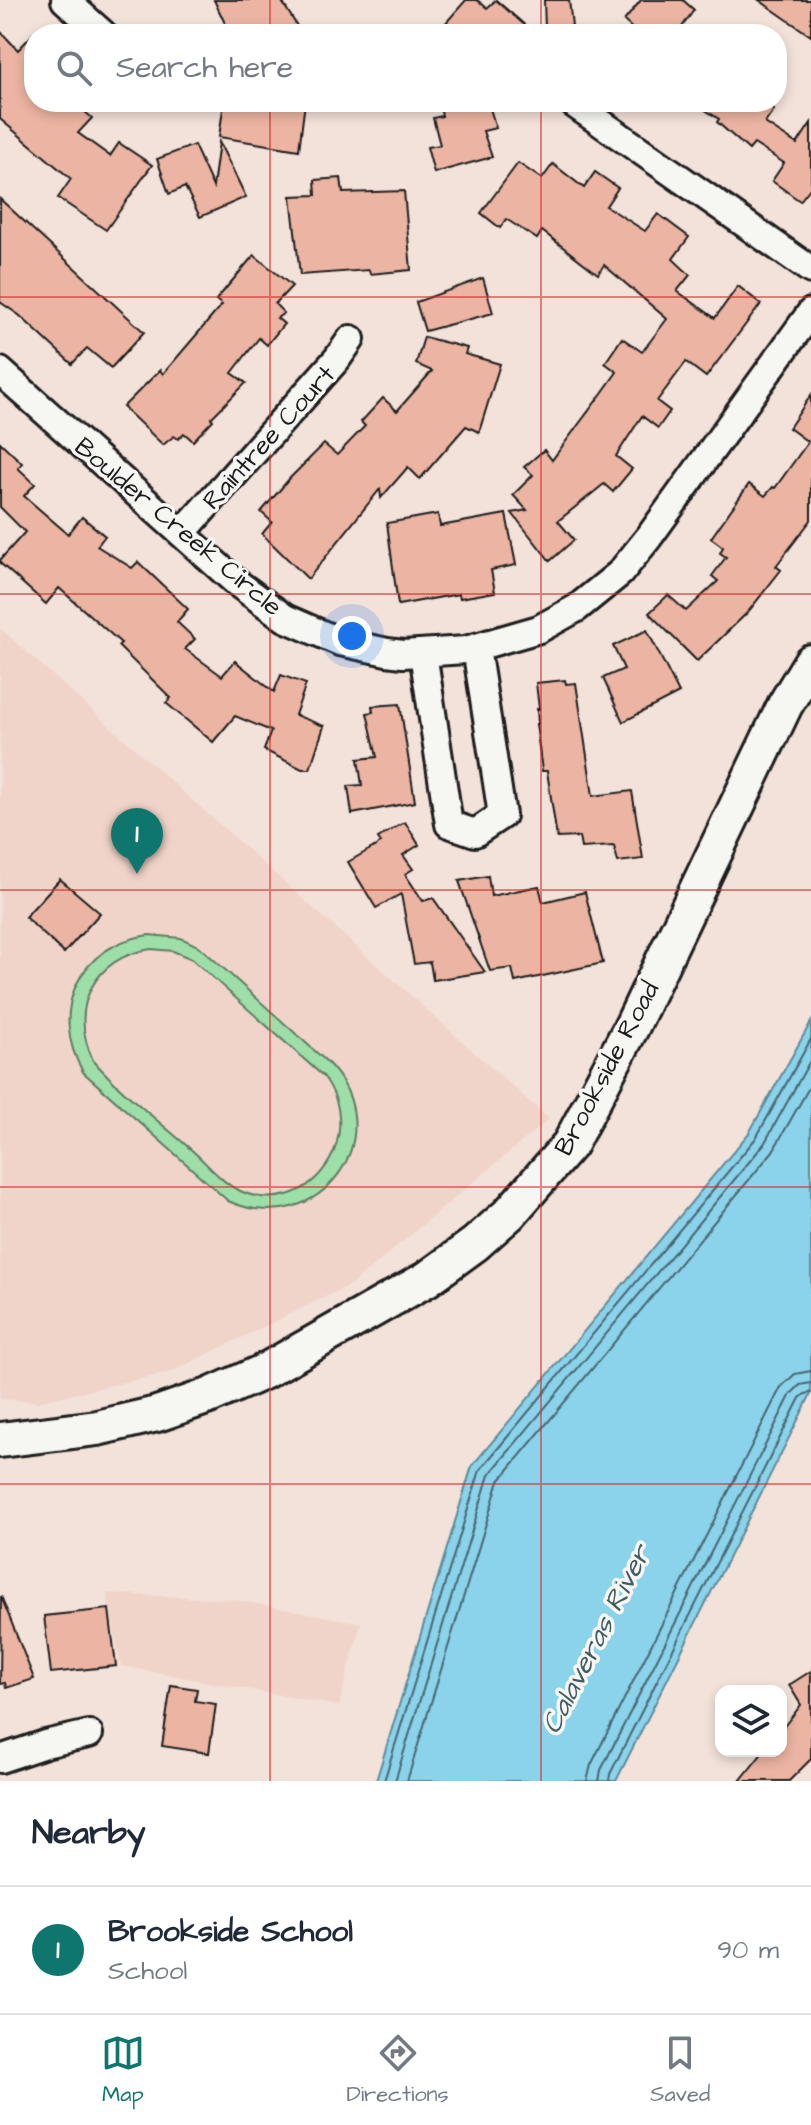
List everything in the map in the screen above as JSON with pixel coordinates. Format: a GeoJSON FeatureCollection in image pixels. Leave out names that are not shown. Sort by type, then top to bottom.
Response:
{"type":"FeatureCollection","features":[{"type":"Feature","properties":{"kind":"street"},"geometry":{"type":"LineString","coordinates":[[65,0],[92,24]]}},
{"type":"Feature","properties":{"kind":"street"},"geometry":{"type":"LineString","coordinates":[[585,112],[811,270]]}},
{"type":"Feature","properties":{"kind":"street","name":"Boulder Creek Circle"},"geometry":{"type":"LineString","coordinates":[[0,371],[264,604],[311,631],[340,642],[387,652],[423,653],[476,648],[539,629],[577,608],[620,573],[811,312]]}},
{"type":"Feature","properties":{"kind":"street","name":"Raintree Court"},"geometry":{"type":"LineString","coordinates":[[182,533],[337,359],[351,339]]}},
{"type":"Feature","properties":{"kind":"street"},"geometry":{"type":"LineString","coordinates":[[423,653],[449,824],[475,833],[502,815],[476,648]]}},
{"type":"Feature","properties":{"kind":"street","name":"Brookside Road"},"geometry":{"type":"LineString","coordinates":[[0,1440],[97,1428],[157,1414],[209,1396],[263,1372],[405,1292],[475,1244],[509,1214],[570,1144],[632,1026],[785,705],[811,662]]}},
{"type":"Feature","properties":{"kind":"street"},"geometry":{"type":"LineString","coordinates":[[0,1759],[89,1734]]}},
{"type":"Feature","properties":{"kind":"shaded area"},"geometry":{"type":"Polygon","coordinates":[[[0,628],[549,1119],[352,1284],[171,1372],[37,1402],[0,1399],[0,628]]]}},
{"type":"Feature","properties":{"kind":"shaded area"},"geometry":{"type":"Polygon","coordinates":[[[107,1593],[235,1600],[361,1623],[339,1706],[121,1666],[107,1593]]]}},
{"type":"Feature","properties":{"kind":"green space"},"geometry":{"type":"Polygon","coordinates":[[[149,935],[181,938],[200,947],[327,1062],[347,1090],[354,1120],[351,1148],[339,1174],[318,1194],[292,1207],[262,1210],[228,1201],[83,1072],[73,1049],[69,1026],[70,1004],[88,966],[104,952],[125,941],[149,935]],[[151,949],[131,954],[114,962],[101,974],[85,1004],[86,1041],[93,1060],[232,1187],[263,1197],[287,1195],[307,1185],[324,1169],[335,1149],[339,1125],[336,1101],[324,1077],[192,959],[173,951],[151,949]]]}},
{"type":"Feature","properties":{"kind":"water","name":"Calaveras River"},"geometry":{"type":"Polygon","coordinates":[[[811,1022],[811,1394],[616,1781],[376,1781],[472,1466],[749,1133],[811,1022]]]}},
{"type":"Feature","properties":{"kind":"building"},"geometry":{"type":"Polygon","coordinates":[[[214,0],[281,0],[296,24],[225,24],[214,0]]]}},
{"type":"Feature","properties":{"kind":"building"},"geometry":{"type":"Polygon","coordinates":[[[466,0],[477,0],[487,8],[496,0],[524,24],[445,24],[466,0]]]}},
{"type":"Feature","properties":{"kind":"building"},"geometry":{"type":"Polygon","coordinates":[[[544,0],[569,0],[572,24],[545,24],[544,0]]]}},
{"type":"Feature","properties":{"kind":"building"},"geometry":{"type":"Polygon","coordinates":[[[641,0],[683,0],[694,10],[684,24],[627,24],[624,21],[641,0]]]}},
{"type":"Feature","properties":{"kind":"building"},"geometry":{"type":"Polygon","coordinates":[[[759,0],[811,0],[811,36],[792,23],[759,0]]]}},
{"type":"Feature","properties":{"kind":"building"},"geometry":{"type":"Polygon","coordinates":[[[0,31],[18,50],[24,44],[24,112],[85,112],[92,118],[78,133],[110,156],[119,143],[152,165],[106,230],[58,198],[71,179],[0,119],[0,31]]]}},
{"type":"Feature","properties":{"kind":"building"},"geometry":{"type":"Polygon","coordinates":[[[223,112],[304,112],[299,150],[219,137],[223,112]]]}},
{"type":"Feature","properties":{"kind":"building"},"geometry":{"type":"Polygon","coordinates":[[[441,112],[491,112],[496,128],[483,131],[492,157],[434,173],[427,147],[440,145],[433,118],[442,116],[441,112]]]}},
{"type":"Feature","properties":{"kind":"building"},"geometry":{"type":"Polygon","coordinates":[[[708,112],[773,112],[765,123],[797,144],[811,123],[811,187],[800,201],[772,181],[784,163],[754,144],[749,150],[717,122],[719,119],[708,112]]]}},
{"type":"Feature","properties":{"kind":"building"},"geometry":{"type":"Polygon","coordinates":[[[219,142],[246,197],[200,217],[185,187],[169,194],[157,159],[194,145],[213,187],[219,142]]]}},
{"type":"Feature","properties":{"kind":"building"},"geometry":{"type":"Polygon","coordinates":[[[518,163],[542,179],[553,164],[584,188],[595,172],[618,188],[606,206],[645,231],[658,214],[689,237],[673,259],[690,275],[677,291],[715,318],[738,286],[761,304],[706,377],[686,362],[657,401],[670,411],[658,428],[642,416],[616,456],[632,469],[613,492],[604,484],[558,521],[574,540],[550,561],[512,513],[527,510],[513,495],[533,475],[524,467],[544,450],[552,460],[617,372],[605,363],[622,338],[642,352],[667,319],[604,265],[598,274],[542,231],[537,239],[506,219],[500,228],[481,213],[518,163]]]}},
{"type":"Feature","properties":{"kind":"building"},"geometry":{"type":"Polygon","coordinates":[[[341,178],[343,193],[404,191],[411,270],[300,275],[291,196],[316,195],[315,180],[341,178]]]}},
{"type":"Feature","properties":{"kind":"building"},"geometry":{"type":"Polygon","coordinates":[[[0,199],[144,332],[111,368],[87,348],[72,364],[19,315],[0,302],[0,199]]]}},
{"type":"Feature","properties":{"kind":"building"},"geometry":{"type":"Polygon","coordinates":[[[254,255],[292,286],[275,304],[284,313],[277,318],[284,324],[267,345],[259,338],[232,373],[246,383],[193,441],[184,433],[163,445],[123,407],[160,370],[163,374],[222,305],[216,300],[254,255]]]}},
{"type":"Feature","properties":{"kind":"building"},"geometry":{"type":"Polygon","coordinates":[[[483,278],[493,313],[425,331],[416,302],[483,278]]]}},
{"type":"Feature","properties":{"kind":"building"},"geometry":{"type":"Polygon","coordinates":[[[424,337],[467,348],[465,354],[500,364],[479,432],[466,426],[420,479],[408,467],[381,498],[380,489],[308,579],[262,534],[272,522],[261,512],[324,444],[337,455],[365,426],[361,422],[383,398],[397,411],[432,371],[416,364],[424,337]]]}},
{"type":"Feature","properties":{"kind":"building"},"geometry":{"type":"Polygon","coordinates":[[[811,395],[811,520],[776,566],[781,570],[748,612],[697,661],[649,613],[668,595],[686,611],[718,581],[712,576],[726,557],[720,553],[723,547],[711,538],[749,484],[765,496],[775,488],[808,442],[789,428],[811,395]]]}},
{"type":"Feature","properties":{"kind":"building"},"geometry":{"type":"Polygon","coordinates":[[[0,442],[22,463],[18,468],[35,484],[24,496],[68,534],[82,517],[105,536],[97,546],[132,568],[138,562],[188,609],[177,622],[195,639],[185,649],[222,676],[235,661],[274,692],[281,675],[306,684],[295,715],[324,726],[310,769],[302,769],[264,750],[271,731],[235,716],[213,742],[166,703],[171,698],[118,646],[121,643],[59,588],[46,604],[0,563],[25,532],[0,507],[0,442]]]}},
{"type":"Feature","properties":{"kind":"building"},"geometry":{"type":"Polygon","coordinates":[[[438,514],[440,526],[506,514],[516,565],[491,570],[495,592],[460,598],[459,594],[398,605],[387,523],[438,514]]]}},
{"type":"Feature","properties":{"kind":"building"},"geometry":{"type":"Polygon","coordinates":[[[647,630],[679,693],[623,722],[603,678],[624,669],[613,646],[647,630]]]}},
{"type":"Feature","properties":{"kind":"building"},"geometry":{"type":"Polygon","coordinates":[[[565,680],[566,684],[576,683],[593,796],[632,791],[643,859],[618,862],[614,846],[581,848],[579,837],[557,838],[547,771],[542,771],[536,724],[539,709],[536,683],[565,680]]]}},
{"type":"Feature","properties":{"kind":"building"},"geometry":{"type":"Polygon","coordinates":[[[400,704],[415,802],[352,814],[348,786],[362,785],[358,759],[377,757],[367,713],[373,712],[372,706],[400,704]]]}},
{"type":"Feature","properties":{"kind":"building"},"geometry":{"type":"Polygon","coordinates":[[[405,822],[419,845],[403,855],[413,869],[405,874],[423,901],[433,898],[485,972],[433,980],[430,962],[414,964],[401,894],[376,908],[348,862],[381,843],[378,838],[405,822]]]}},
{"type":"Feature","properties":{"kind":"building"},"geometry":{"type":"Polygon","coordinates":[[[488,876],[491,896],[539,886],[543,902],[585,892],[603,963],[515,982],[512,968],[490,971],[459,881],[488,876]]]}},
{"type":"Feature","properties":{"kind":"building"},"geometry":{"type":"Polygon","coordinates":[[[60,879],[100,913],[64,953],[25,917],[60,879]]]}},
{"type":"Feature","properties":{"kind":"building"},"geometry":{"type":"Polygon","coordinates":[[[1,1596],[34,1679],[6,1688],[5,1683],[0,1684],[1,1596]]]}},
{"type":"Feature","properties":{"kind":"building"},"geometry":{"type":"Polygon","coordinates":[[[109,1609],[116,1666],[51,1673],[44,1616],[109,1609]]]}},
{"type":"Feature","properties":{"kind":"building"},"geometry":{"type":"Polygon","coordinates":[[[811,1671],[811,1759],[789,1781],[740,1781],[759,1757],[787,1757],[787,1722],[801,1705],[789,1685],[811,1671]]]}},
{"type":"Feature","properties":{"kind":"building"},"geometry":{"type":"Polygon","coordinates":[[[171,1685],[197,1689],[195,1701],[216,1704],[209,1753],[162,1746],[171,1685]]]}},
{"type":"Feature","properties":{"kind":"place","name":"Brookside School"},"geometry":{"type":"Point","coordinates":[137,874]}}]}
